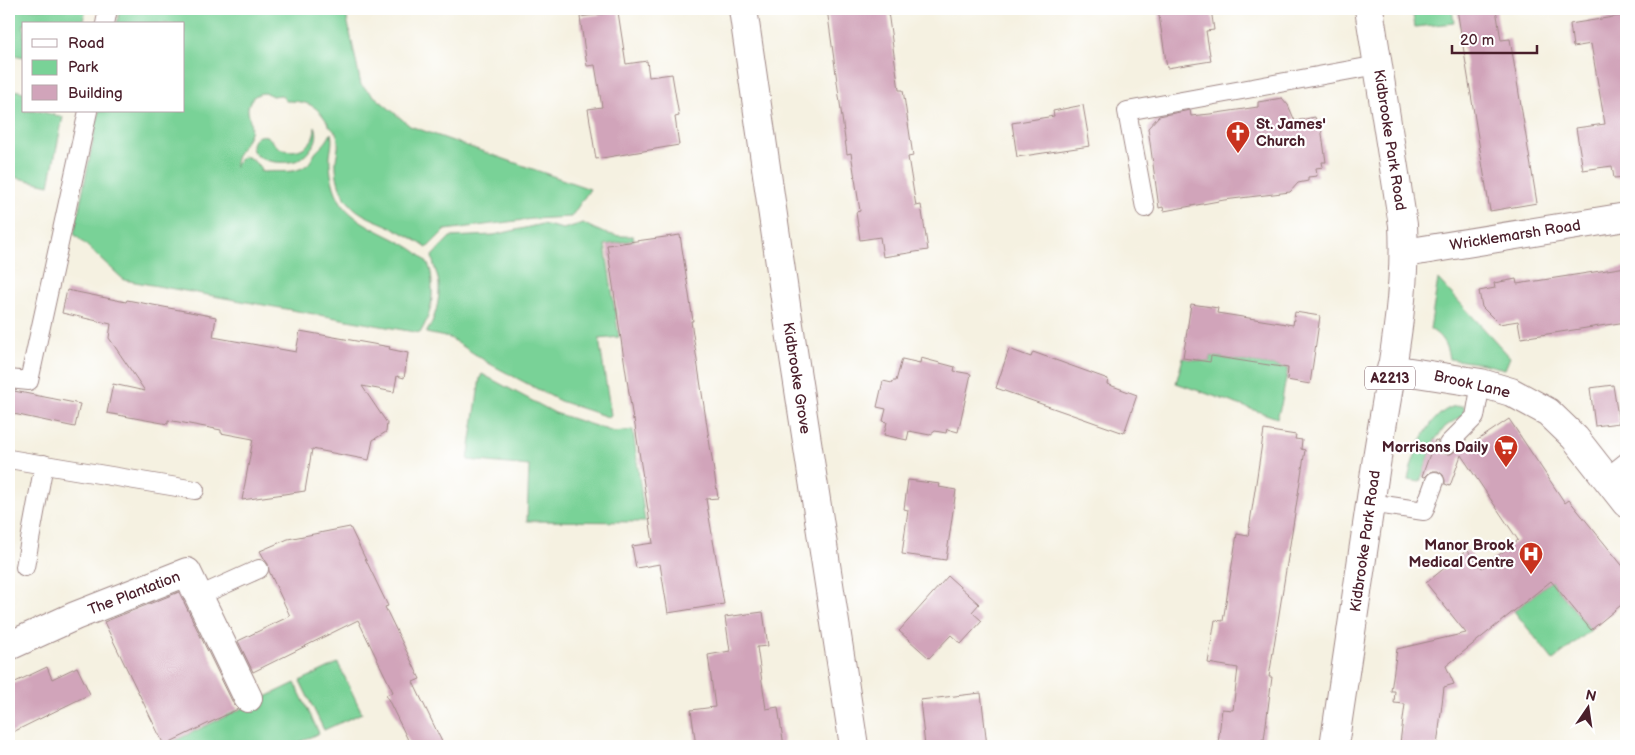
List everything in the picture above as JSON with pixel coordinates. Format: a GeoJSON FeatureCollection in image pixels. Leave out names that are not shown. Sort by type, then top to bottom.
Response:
{"type":"FeatureCollection","features":[{"type":"Feature","properties":{"kind":"street","name":"Kidbrooke Grove"},"geometry":{"type":"LineString","coordinates":[[743,9],[854,746]]}},
{"type":"Feature","properties":{"kind":"street","name":"Kidbrooke Park Road"},"geometry":{"type":"LineString","coordinates":[[1334,746],[1402,294],[1405,253],[1403,226],[1369,9]]}},
{"type":"Feature","properties":{"kind":"street","name":"Wricklemarsh Road"},"geometry":{"type":"LineString","coordinates":[[1405,253],[1626,217]]}},
{"type":"Feature","properties":{"kind":"street","name":"Brook Lane"},"geometry":{"type":"LineString","coordinates":[[1391,369],[1480,383],[1511,392],[1548,412],[1574,438],[1616,470],[1626,503]]}},
{"type":"Feature","properties":{"kind":"street","name":"The Plantation"},"geometry":{"type":"LineString","coordinates":[[9,646],[75,616],[187,572],[248,698]]}},
{"type":"Feature","properties":{"kind":"lane"},"geometry":{"type":"LineString","coordinates":[[106,22],[108,9]]}},
{"type":"Feature","properties":{"kind":"lane"},"geometry":{"type":"LineString","coordinates":[[1145,208],[1127,111],[1378,65]]}},
{"type":"Feature","properties":{"kind":"lane"},"geometry":{"type":"LineString","coordinates":[[9,379],[29,381],[88,112]]}},
{"type":"Feature","properties":{"kind":"lane"},"geometry":{"type":"LineString","coordinates":[[1448,444],[1475,417],[1480,383]]}},
{"type":"Feature","properties":{"kind":"lane"},"geometry":{"type":"LineString","coordinates":[[9,458],[195,490]]}},
{"type":"Feature","properties":{"kind":"lane"},"geometry":{"type":"LineString","coordinates":[[25,567],[44,464]]}},
{"type":"Feature","properties":{"kind":"lane"},"geometry":{"type":"LineString","coordinates":[[1370,503],[1424,511],[1435,481]]}},
{"type":"Feature","properties":{"kind":"lane"},"geometry":{"type":"LineString","coordinates":[[198,596],[259,569]]}},
{"type":"Feature","properties":{"kind":"green space"},"geometry":{"type":"Polygon","coordinates":[[[9,9],[86,9],[83,22],[22,22],[22,57],[9,54],[9,9]]]}},
{"type":"Feature","properties":{"kind":"green space"},"geometry":{"type":"Polygon","coordinates":[[[120,9],[345,9],[361,85],[410,126],[590,189],[571,217],[532,219],[445,230],[427,248],[401,232],[363,214],[349,203],[340,188],[337,177],[337,136],[317,109],[301,102],[286,101],[281,95],[272,96],[263,93],[252,98],[248,106],[250,132],[238,154],[235,167],[241,158],[247,157],[261,168],[260,171],[286,172],[297,170],[308,164],[331,133],[331,174],[336,193],[342,204],[362,222],[412,249],[429,266],[432,278],[432,301],[428,318],[420,333],[124,280],[74,234],[99,112],[185,112],[185,22],[117,22],[120,9]]]}},
{"type":"Feature","properties":{"kind":"green space"},"geometry":{"type":"Polygon","coordinates":[[[1412,9],[1452,9],[1454,23],[1415,27],[1412,9]]]}},
{"type":"Feature","properties":{"kind":"green space"},"geometry":{"type":"Polygon","coordinates":[[[9,89],[22,92],[22,112],[42,112],[63,117],[49,185],[9,176],[9,89]]]}},
{"type":"Feature","properties":{"kind":"green space"},"geometry":{"type":"Polygon","coordinates":[[[315,126],[317,134],[315,142],[307,153],[298,160],[293,162],[270,161],[257,156],[253,151],[252,145],[254,140],[261,136],[268,137],[284,150],[299,150],[312,140],[315,126]]]}},
{"type":"Feature","properties":{"kind":"green space"},"geometry":{"type":"Polygon","coordinates":[[[583,223],[607,234],[633,236],[634,240],[605,245],[619,337],[599,339],[611,415],[608,417],[560,401],[490,364],[450,338],[426,333],[434,316],[439,297],[438,280],[432,256],[450,237],[494,235],[542,224],[563,229],[583,223]]]}},
{"type":"Feature","properties":{"kind":"green space"},"geometry":{"type":"Polygon","coordinates":[[[1438,279],[1510,357],[1505,369],[1449,359],[1443,341],[1430,329],[1438,279]]]}},
{"type":"Feature","properties":{"kind":"green space"},"geometry":{"type":"Polygon","coordinates":[[[1211,356],[1288,368],[1277,418],[1176,383],[1183,358],[1210,362],[1211,356]]]}},
{"type":"Feature","properties":{"kind":"green space"},"geometry":{"type":"Polygon","coordinates":[[[482,374],[555,413],[614,432],[633,430],[645,522],[527,521],[529,466],[468,460],[482,374]]]}},
{"type":"Feature","properties":{"kind":"green space"},"geometry":{"type":"Polygon","coordinates":[[[1456,406],[1464,406],[1464,414],[1445,427],[1435,440],[1420,482],[1408,480],[1417,449],[1429,428],[1443,411],[1456,406]]]}},
{"type":"Feature","properties":{"kind":"green space"},"geometry":{"type":"Polygon","coordinates":[[[1551,581],[1591,630],[1553,660],[1514,611],[1551,581]]]}},
{"type":"Feature","properties":{"kind":"green space"},"geometry":{"type":"Polygon","coordinates":[[[338,663],[362,713],[324,730],[300,681],[338,663]]]}},
{"type":"Feature","properties":{"kind":"green space"},"geometry":{"type":"Polygon","coordinates":[[[295,683],[319,733],[291,746],[164,746],[295,683]]]}},
{"type":"Feature","properties":{"kind":"building"},"geometry":{"type":"Polygon","coordinates":[[[827,9],[870,9],[870,13],[888,12],[899,90],[903,90],[913,156],[908,157],[916,206],[921,205],[928,250],[883,257],[880,237],[860,240],[856,212],[860,211],[851,153],[847,154],[827,9]]]}},
{"type":"Feature","properties":{"kind":"building"},"geometry":{"type":"Polygon","coordinates":[[[1158,9],[1211,9],[1214,30],[1206,31],[1211,61],[1167,68],[1158,9]]]}},
{"type":"Feature","properties":{"kind":"building"},"geometry":{"type":"Polygon","coordinates":[[[1457,9],[1496,9],[1501,40],[1510,39],[1537,203],[1490,211],[1457,9]]]}},
{"type":"Feature","properties":{"kind":"building"},"geometry":{"type":"Polygon","coordinates":[[[618,12],[626,64],[647,61],[649,77],[672,74],[679,116],[675,117],[679,145],[596,159],[588,109],[602,107],[595,65],[587,66],[580,17],[618,12]]]}},
{"type":"Feature","properties":{"kind":"building"},"geometry":{"type":"Polygon","coordinates":[[[1626,15],[1626,177],[1614,178],[1612,166],[1583,170],[1576,128],[1605,124],[1591,44],[1573,47],[1570,24],[1626,15]]]}},
{"type":"Feature","properties":{"kind":"building","name":"St. James' Church"},"geometry":{"type":"Polygon","coordinates":[[[1282,98],[1288,105],[1295,121],[1315,117],[1316,121],[1320,120],[1326,162],[1322,162],[1323,167],[1316,168],[1317,176],[1308,177],[1308,181],[1298,183],[1290,192],[1224,200],[1164,211],[1163,207],[1159,208],[1148,128],[1159,116],[1190,110],[1191,116],[1258,107],[1258,102],[1282,98]]]}},
{"type":"Feature","properties":{"kind":"building"},"geometry":{"type":"Polygon","coordinates":[[[1083,105],[1090,146],[1017,157],[1012,123],[1054,116],[1053,111],[1083,105]]]}},
{"type":"Feature","properties":{"kind":"building"},"geometry":{"type":"Polygon","coordinates":[[[680,235],[718,498],[706,499],[724,604],[668,613],[660,564],[636,568],[632,546],[653,543],[607,245],[680,235]]]}},
{"type":"Feature","properties":{"kind":"building"},"geometry":{"type":"Polygon","coordinates":[[[1626,267],[1626,322],[1521,338],[1518,321],[1499,324],[1482,307],[1479,291],[1495,288],[1494,283],[1516,279],[1517,284],[1626,267]]]}},
{"type":"Feature","properties":{"kind":"building"},"geometry":{"type":"Polygon","coordinates":[[[67,290],[216,317],[213,337],[296,352],[300,331],[390,347],[389,349],[408,353],[404,378],[397,376],[394,392],[362,386],[387,423],[386,432],[373,440],[369,460],[312,449],[305,491],[242,500],[253,439],[221,433],[221,430],[168,420],[168,424],[107,413],[113,384],[145,391],[109,338],[111,324],[62,313],[67,290]]]}},
{"type":"Feature","properties":{"kind":"building"},"geometry":{"type":"Polygon","coordinates":[[[1191,304],[1218,308],[1217,313],[1293,325],[1295,312],[1320,316],[1310,384],[1287,380],[1288,368],[1211,356],[1210,362],[1183,358],[1191,304]]]}},
{"type":"Feature","properties":{"kind":"building"},"geometry":{"type":"Polygon","coordinates":[[[1009,349],[1031,357],[1033,352],[1108,379],[1107,384],[1137,395],[1124,433],[996,388],[1009,349]]]}},
{"type":"Feature","properties":{"kind":"building"},"geometry":{"type":"Polygon","coordinates":[[[921,358],[955,367],[954,371],[971,374],[958,432],[947,429],[946,433],[935,431],[930,435],[909,431],[907,440],[884,435],[887,422],[883,421],[886,409],[877,407],[883,381],[892,383],[896,381],[902,359],[920,363],[921,358]]]}},
{"type":"Feature","properties":{"kind":"building"},"geometry":{"type":"Polygon","coordinates":[[[1613,385],[1619,423],[1595,426],[1590,388],[1613,385]]]}},
{"type":"Feature","properties":{"kind":"building"},"geometry":{"type":"Polygon","coordinates":[[[9,390],[80,404],[75,427],[9,413],[9,390]]]}},
{"type":"Feature","properties":{"kind":"building"},"geometry":{"type":"Polygon","coordinates":[[[1509,419],[1565,503],[1569,500],[1626,570],[1626,601],[1591,630],[1551,581],[1446,666],[1454,684],[1444,687],[1437,746],[1400,743],[1405,704],[1394,703],[1395,691],[1391,691],[1397,649],[1466,633],[1426,583],[1467,550],[1482,568],[1518,540],[1461,455],[1450,486],[1445,484],[1443,475],[1438,471],[1433,471],[1425,477],[1422,476],[1435,440],[1438,441],[1441,452],[1451,454],[1459,448],[1463,450],[1509,419]]]}},
{"type":"Feature","properties":{"kind":"building"},"geometry":{"type":"Polygon","coordinates":[[[1264,430],[1296,435],[1295,439],[1302,440],[1301,449],[1305,450],[1269,677],[1272,677],[1264,740],[1262,739],[1261,746],[1218,744],[1222,709],[1233,710],[1238,668],[1208,663],[1215,620],[1223,621],[1237,534],[1248,536],[1264,430]]]}},
{"type":"Feature","properties":{"kind":"building"},"geometry":{"type":"Polygon","coordinates":[[[908,480],[940,484],[939,487],[956,490],[946,560],[902,554],[908,510],[904,509],[908,480]]]}},
{"type":"Feature","properties":{"kind":"building"},"geometry":{"type":"Polygon","coordinates":[[[350,527],[388,606],[385,607],[420,679],[413,682],[444,746],[411,746],[386,695],[393,692],[358,620],[253,672],[238,641],[290,616],[269,571],[268,564],[260,551],[288,539],[350,527]]]}},
{"type":"Feature","properties":{"kind":"building"},"geometry":{"type":"Polygon","coordinates":[[[948,576],[979,604],[972,612],[982,621],[961,644],[951,635],[929,658],[899,631],[948,576]]]}},
{"type":"Feature","properties":{"kind":"building"},"geometry":{"type":"Polygon","coordinates":[[[179,592],[234,705],[238,709],[164,745],[104,622],[179,592]]]}},
{"type":"Feature","properties":{"kind":"building"},"geometry":{"type":"Polygon","coordinates":[[[763,612],[768,646],[757,647],[766,709],[778,707],[784,746],[696,746],[691,710],[715,707],[708,655],[730,651],[725,617],[763,612]]]}},
{"type":"Feature","properties":{"kind":"building"},"geometry":{"type":"Polygon","coordinates":[[[47,667],[52,679],[77,667],[90,694],[9,734],[9,685],[47,667]]]}},
{"type":"Feature","properties":{"kind":"building"},"geometry":{"type":"Polygon","coordinates":[[[981,693],[987,746],[925,746],[920,700],[981,693]]]}},
{"type":"Feature","properties":{"kind":"place","name":"St. James' Church"},"geometry":{"type":"Point","coordinates":[1238,154]}},
{"type":"Feature","properties":{"kind":"place","name":"Morrisons Daily"},"geometry":{"type":"Point","coordinates":[1506,468]}},
{"type":"Feature","properties":{"kind":"place","name":"Manor Brook Medical Centre"},"geometry":{"type":"Point","coordinates":[1531,575]}}]}
